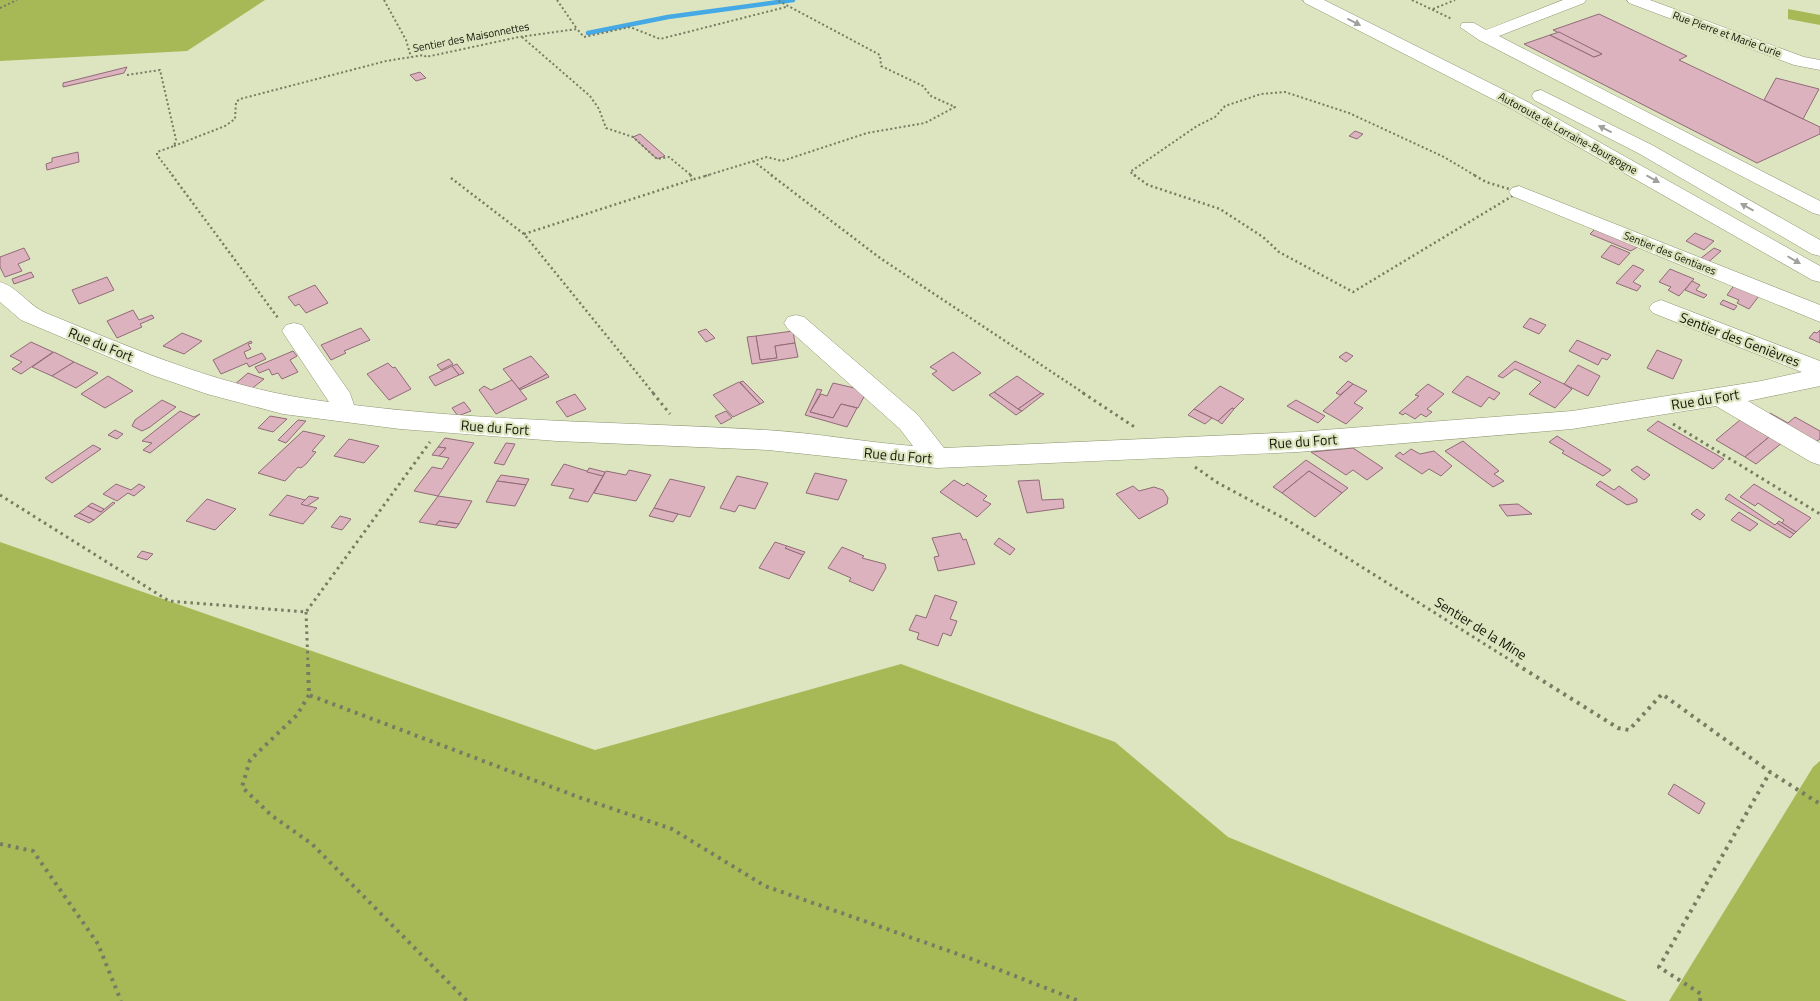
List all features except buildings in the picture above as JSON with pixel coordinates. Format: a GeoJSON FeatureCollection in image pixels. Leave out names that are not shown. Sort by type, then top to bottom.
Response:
{"type":"FeatureCollection","features":[{"type":"Feature","properties":{"kind":"main road","name":"Autoroute de Lorraine-Bourgogne"},"geometry":{"type":"LineString","coordinates":[[1311,0],[1519,104],[1820,275]]}},
{"type":"Feature","properties":{"kind":"main road","name":"Autoroute de Lorraine-Bourgogne"},"geometry":{"type":"LineString","coordinates":[[1348,0],[1645,149],[1820,249]]}},
{"type":"Feature","properties":{"kind":"main road"},"geometry":{"type":"LineString","coordinates":[[1477,32],[1578,0]]}},
{"type":"Feature","properties":{"kind":"main road","name":"Rue Pierre et Marie Curie"},"geometry":{"type":"LineString","coordinates":[[1635,0],[1800,61],[1820,65]]}},
{"type":"Feature","properties":{"kind":"main road"},"geometry":{"type":"LineString","coordinates":[[1477,32],[1820,209]]}},
{"type":"Feature","properties":{"kind":"main road","name":"Sentier des Gentiares"},"geometry":{"type":"LineString","coordinates":[[1519,192],[1820,314]]}},
{"type":"Feature","properties":{"kind":"main road","name":"Rue du Fort"},"geometry":{"type":"LineString","coordinates":[[0,289],[29,315],[161,369],[216,388],[283,405],[342,414],[443,423],[566,432],[768,440],[847,450],[937,458],[1298,442],[1543,422],[1761,390],[1820,377]]}},
{"type":"Feature","properties":{"kind":"main road","name":"Sentier des Genièvres"},"geometry":{"type":"LineString","coordinates":[[1661,308],[1820,370]]}},
{"type":"Feature","properties":{"kind":"main road"},"geometry":{"type":"LineString","coordinates":[[796,323],[909,422],[937,458]]}},
{"type":"Feature","properties":{"kind":"main road"},"geometry":{"type":"LineString","coordinates":[[294,331],[341,399],[342,414]]}},
{"type":"Feature","properties":{"kind":"main road"},"geometry":{"type":"LineString","coordinates":[[1719,396],[1820,455]]}},
{"type":"Feature","properties":{"kind":"path"},"geometry":{"type":"LineString","coordinates":[[0,8],[16,0]]}},
{"type":"Feature","properties":{"kind":"path"},"geometry":{"type":"LineString","coordinates":[[384,0],[406,40],[411,58]]}},
{"type":"Feature","properties":{"kind":"path"},"geometry":{"type":"LineString","coordinates":[[557,0],[577,29]]}},
{"type":"Feature","properties":{"kind":"path"},"geometry":{"type":"LineString","coordinates":[[524,234],[767,157],[782,161],[791,155],[814,151],[874,131],[916,127],[940,118],[955,107],[931,96],[923,86],[882,66],[880,55],[786,7],[777,0]]}},
{"type":"Feature","properties":{"kind":"path"},"geometry":{"type":"LineString","coordinates":[[1412,0],[1477,32]]}},
{"type":"Feature","properties":{"kind":"path"},"geometry":{"type":"LineString","coordinates":[[1432,10],[1455,0]]}},
{"type":"Feature","properties":{"kind":"path","name":"Sentier des Maisonnettes"},"geometry":{"type":"LineString","coordinates":[[174,146],[225,126],[235,119],[236,102],[240,99],[386,61],[424,55],[426,57],[502,38],[577,29],[584,38],[630,27],[660,39],[681,32],[683,34],[786,7]]}},
{"type":"Feature","properties":{"kind":"path"},"geometry":{"type":"LineString","coordinates":[[522,37],[562,73],[589,93],[602,111],[606,128],[632,137],[657,159],[665,156],[669,157],[695,179]]}},
{"type":"Feature","properties":{"kind":"path"},"geometry":{"type":"LineString","coordinates":[[126,75],[160,70],[172,120],[174,146],[157,152],[157,155],[279,320],[290,333],[294,331]]}},
{"type":"Feature","properties":{"kind":"path"},"geometry":{"type":"LineString","coordinates":[[1285,92],[1349,113],[1367,123],[1444,157],[1486,182],[1519,192],[1353,292],[1279,252],[1263,237],[1220,208],[1148,185],[1130,172],[1197,126],[1215,117],[1225,106],[1261,94],[1285,92]]}},
{"type":"Feature","properties":{"kind":"path"},"geometry":{"type":"LineString","coordinates":[[753,161],[880,258],[1167,447]]}},
{"type":"Feature","properties":{"kind":"path"},"geometry":{"type":"LineString","coordinates":[[451,178],[524,234],[689,437]]}},
{"type":"Feature","properties":{"kind":"path"},"geometry":{"type":"LineString","coordinates":[[1647,408],[1820,514]]}},
{"type":"Feature","properties":{"kind":"path"},"geometry":{"type":"LineString","coordinates":[[443,423],[306,612],[309,695],[297,715],[250,760],[242,787],[271,815],[312,844],[467,1001]]}},
{"type":"Feature","properties":{"kind":"path","name":"Sentier de la Mine"},"geometry":{"type":"LineString","coordinates":[[1167,447],[1218,483],[1295,525],[1618,728],[1629,730],[1662,694],[1770,772]]}},
{"type":"Feature","properties":{"kind":"path"},"geometry":{"type":"LineString","coordinates":[[0,495],[169,602],[306,612]]}},
{"type":"Feature","properties":{"kind":"path"},"geometry":{"type":"LineString","coordinates":[[309,695],[581,798],[672,829],[765,886],[969,958],[1079,1001]]}},
{"type":"Feature","properties":{"kind":"path"},"geometry":{"type":"LineString","coordinates":[[1700,1001],[1701,994],[1660,967],[1770,772],[1820,804]]}},
{"type":"Feature","properties":{"kind":"path"},"geometry":{"type":"LineString","coordinates":[[0,844],[33,851],[98,944],[121,1001]]}},
{"type":"Feature","properties":{"kind":"green space"},"geometry":{"type":"Polygon","coordinates":[[[0,0],[265,0],[187,51],[0,61],[0,0]]]}},
{"type":"Feature","properties":{"kind":"green space"},"geometry":{"type":"Polygon","coordinates":[[[1788,9],[1820,15],[1820,25],[1788,19],[1788,9]]]}},
{"type":"Feature","properties":{"kind":"green space"},"geometry":{"type":"Polygon","coordinates":[[[0,542],[595,750],[901,664],[1115,742],[1228,837],[1627,1001],[0,1001],[0,542]]]}},
{"type":"Feature","properties":{"kind":"green space"},"geometry":{"type":"Polygon","coordinates":[[[1820,761],[1820,1001],[1669,1001],[1813,767],[1820,761]]]}},
{"type":"Feature","properties":{"kind":"waterway"},"geometry":{"type":"LineString","coordinates":[[588,33],[668,17],[793,0]]}}]}
